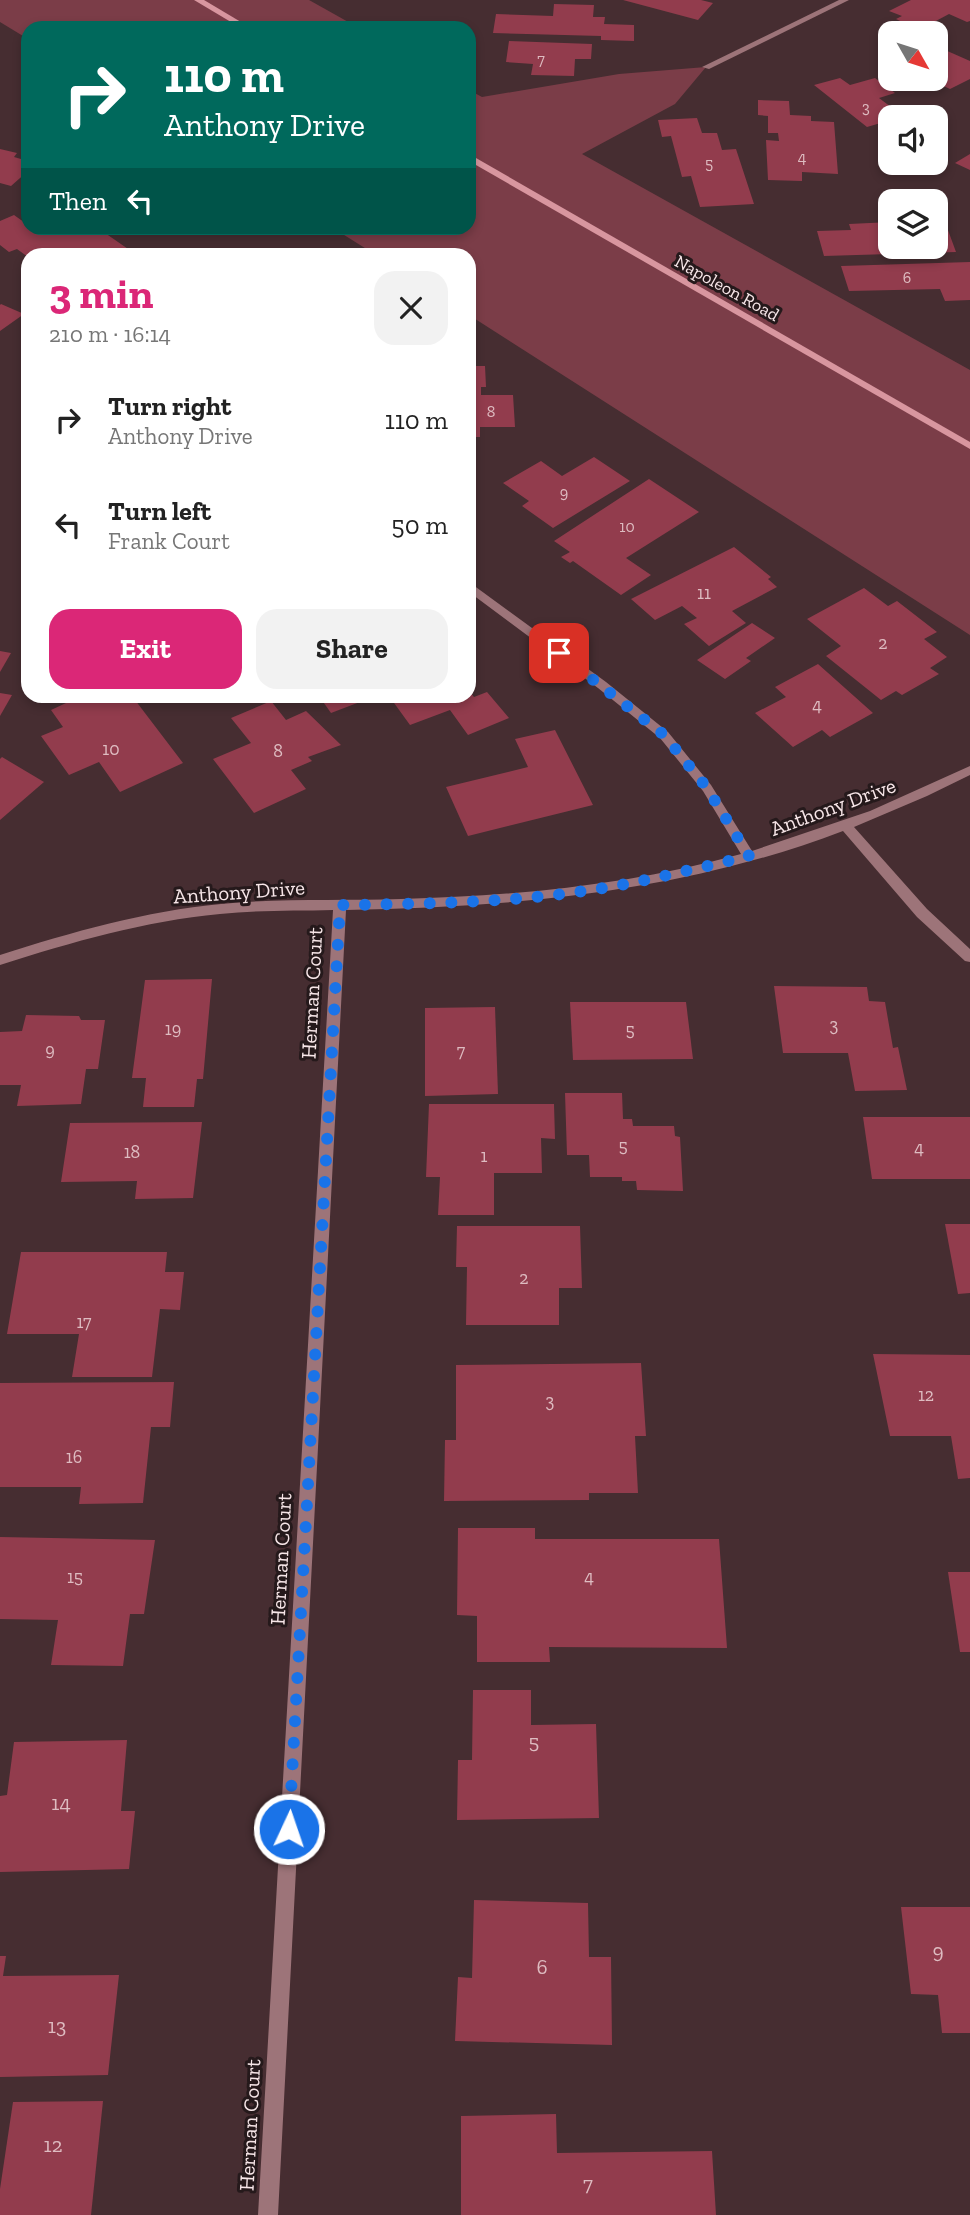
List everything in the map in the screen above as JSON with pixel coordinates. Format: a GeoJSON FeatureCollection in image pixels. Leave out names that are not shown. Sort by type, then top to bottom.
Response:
{"type":"FeatureCollection","features":[{"type":"Feature","properties":{"kind":"main road"},"geometry":{"type":"LineString","coordinates":[[198,0],[235,21]]}},
{"type":"Feature","properties":{"kind":"main road","name":"Napoleon Road"},"geometry":{"type":"LineString","coordinates":[[476,161],[970,446]]}},
{"type":"Feature","properties":{"kind":"street"},"geometry":{"type":"LineString","coordinates":[[706,67],[845,0]]}},
{"type":"Feature","properties":{"kind":"street"},"geometry":{"type":"LineString","coordinates":[[476,591],[664,735],[707,788],[749,856]]}},
{"type":"Feature","properties":{"kind":"street","name":"Anthony Drive"},"geometry":{"type":"LineString","coordinates":[[0,960],[79,936],[164,917],[251,906],[462,902],[568,894],[629,884],[749,856],[846,826],[970,770]]}},
{"type":"Feature","properties":{"kind":"street"},"geometry":{"type":"LineString","coordinates":[[846,826],[922,913],[970,957]]}},
{"type":"Feature","properties":{"kind":"street","name":"Herman Court"},"geometry":{"type":"LineString","coordinates":[[268,2215],[340,905]]}},
{"type":"Feature","properties":{"kind":"shaded area"},"geometry":{"type":"Polygon","coordinates":[[[0,0],[197,0],[234,21],[21,21],[21,35],[0,22],[0,0]]]}},
{"type":"Feature","properties":{"kind":"shaded area"},"geometry":{"type":"Polygon","coordinates":[[[201,0],[309,0],[346,21],[236,21],[201,0]]]}},
{"type":"Feature","properties":{"kind":"shaded area"},"geometry":{"type":"Polygon","coordinates":[[[706,67],[675,104],[582,154],[970,370],[970,635],[476,319],[476,248],[365,248],[344,235],[476,235],[476,94],[482,97],[619,74],[706,67]]]}},
{"type":"Feature","properties":{"kind":"building"},"geometry":{"type":"Polygon","coordinates":[[[623,0],[701,0],[713,3],[698,20],[623,0]]]}},
{"type":"Feature","properties":{"kind":"building"},"geometry":{"type":"Polygon","coordinates":[[[911,0],[970,0],[970,21],[967,22],[949,14],[936,21],[900,21],[896,19],[902,16],[889,11],[911,0]]]}},
{"type":"Feature","properties":{"kind":"building"},"geometry":{"type":"Polygon","coordinates":[[[554,4],[594,5],[593,17],[605,17],[604,24],[634,25],[634,41],[601,40],[601,36],[493,33],[496,14],[553,16],[554,4]]]}},
{"type":"Feature","properties":{"kind":"building"},"geometry":{"type":"Polygon","coordinates":[[[509,41],[592,44],[591,59],[575,59],[574,76],[531,75],[533,64],[506,62],[509,41]]]}},
{"type":"Feature","properties":{"kind":"building"},"geometry":{"type":"Polygon","coordinates":[[[948,51],[970,61],[970,79],[950,89],[948,51]]]}},
{"type":"Feature","properties":{"kind":"building"},"geometry":{"type":"Polygon","coordinates":[[[840,78],[850,85],[875,78],[878,80],[878,91],[895,93],[879,98],[888,105],[878,105],[878,124],[867,127],[814,85],[840,78]]]}},
{"type":"Feature","properties":{"kind":"building"},"geometry":{"type":"Polygon","coordinates":[[[758,100],[789,101],[790,115],[811,116],[811,121],[834,122],[838,174],[802,172],[802,181],[768,180],[766,140],[779,141],[778,133],[768,133],[768,116],[758,115],[758,100]]]}},
{"type":"Feature","properties":{"kind":"building"},"geometry":{"type":"Polygon","coordinates":[[[697,118],[702,133],[717,133],[722,150],[736,149],[754,204],[700,207],[691,176],[682,177],[671,136],[662,137],[658,120],[697,118]]]}},
{"type":"Feature","properties":{"kind":"building"},"geometry":{"type":"Polygon","coordinates":[[[0,149],[17,153],[14,157],[21,159],[21,177],[11,186],[0,183],[0,149]]]}},
{"type":"Feature","properties":{"kind":"building"},"geometry":{"type":"Polygon","coordinates":[[[970,154],[970,170],[955,163],[970,154]]]}},
{"type":"Feature","properties":{"kind":"building"},"geometry":{"type":"Polygon","coordinates":[[[14,215],[21,220],[21,235],[108,235],[127,248],[21,248],[21,252],[17,249],[9,252],[0,245],[0,221],[14,215]]]}},
{"type":"Feature","properties":{"kind":"building"},"geometry":{"type":"Polygon","coordinates":[[[878,223],[878,254],[824,256],[817,231],[851,230],[849,224],[878,223]]]}},
{"type":"Feature","properties":{"kind":"building"},"geometry":{"type":"Polygon","coordinates":[[[948,230],[956,252],[948,252],[948,230]]]}},
{"type":"Feature","properties":{"kind":"building"},"geometry":{"type":"Polygon","coordinates":[[[970,262],[970,300],[945,301],[940,289],[849,291],[841,266],[970,262]]]}},
{"type":"Feature","properties":{"kind":"building"},"geometry":{"type":"Polygon","coordinates":[[[0,305],[21,313],[21,316],[0,331],[0,305]]]}},
{"type":"Feature","properties":{"kind":"building"},"geometry":{"type":"Polygon","coordinates":[[[476,366],[485,366],[486,387],[481,387],[481,395],[513,395],[515,427],[480,427],[480,437],[476,437],[476,366]]]}},
{"type":"Feature","properties":{"kind":"building"},"geometry":{"type":"Polygon","coordinates":[[[594,457],[630,481],[553,528],[522,506],[529,501],[503,483],[541,461],[562,476],[594,457]]]}},
{"type":"Feature","properties":{"kind":"building"},"geometry":{"type":"Polygon","coordinates":[[[649,479],[699,512],[626,558],[651,575],[621,595],[573,561],[570,563],[561,557],[570,552],[554,541],[649,479]]]}},
{"type":"Feature","properties":{"kind":"building"},"geometry":{"type":"Polygon","coordinates":[[[734,547],[771,577],[768,579],[777,587],[732,611],[746,623],[709,646],[684,624],[697,618],[682,606],[655,620],[631,599],[734,547]]]}},
{"type":"Feature","properties":{"kind":"building"},"geometry":{"type":"Polygon","coordinates":[[[864,588],[888,606],[897,601],[937,632],[924,639],[947,657],[930,668],[939,674],[902,695],[896,691],[881,700],[826,656],[841,646],[807,619],[864,588]]]}},
{"type":"Feature","properties":{"kind":"building"},"geometry":{"type":"Polygon","coordinates":[[[752,623],[775,638],[746,658],[751,661],[725,679],[697,660],[752,623]]]}},
{"type":"Feature","properties":{"kind":"building"},"geometry":{"type":"Polygon","coordinates":[[[0,651],[11,653],[0,672],[0,651]]]}},
{"type":"Feature","properties":{"kind":"building"},"geometry":{"type":"Polygon","coordinates":[[[818,664],[873,713],[830,737],[822,730],[793,747],[755,713],[786,697],[775,687],[818,664]]]}},
{"type":"Feature","properties":{"kind":"building"},"geometry":{"type":"Polygon","coordinates":[[[487,692],[509,718],[468,735],[450,710],[410,725],[394,703],[476,703],[476,696],[487,692]]]}},
{"type":"Feature","properties":{"kind":"building"},"geometry":{"type":"Polygon","coordinates":[[[0,693],[12,695],[0,716],[0,693]]]}},
{"type":"Feature","properties":{"kind":"building"},"geometry":{"type":"Polygon","coordinates":[[[66,703],[137,703],[183,763],[120,792],[99,762],[69,775],[41,736],[63,727],[51,710],[66,703]]]}},
{"type":"Feature","properties":{"kind":"building"},"geometry":{"type":"Polygon","coordinates":[[[266,703],[273,703],[286,720],[306,711],[341,745],[308,757],[312,761],[291,770],[306,789],[254,813],[213,759],[251,743],[231,718],[266,703]]]}},
{"type":"Feature","properties":{"kind":"building"},"geometry":{"type":"Polygon","coordinates":[[[324,703],[357,703],[331,713],[324,703]]]}},
{"type":"Feature","properties":{"kind":"building"},"geometry":{"type":"Polygon","coordinates":[[[555,730],[593,805],[468,836],[446,787],[528,767],[515,739],[555,730]]]}},
{"type":"Feature","properties":{"kind":"building"},"geometry":{"type":"Polygon","coordinates":[[[2,757],[44,782],[0,820],[0,759],[2,757]]]}},
{"type":"Feature","properties":{"kind":"building"},"geometry":{"type":"Polygon","coordinates":[[[212,979],[203,1079],[197,1079],[194,1107],[143,1107],[146,1078],[132,1078],[145,980],[212,979]]]}},
{"type":"Feature","properties":{"kind":"building"},"geometry":{"type":"Polygon","coordinates":[[[774,986],[867,987],[869,1001],[885,1002],[893,1048],[898,1047],[907,1090],[855,1091],[848,1053],[783,1053],[774,986]]]}},
{"type":"Feature","properties":{"kind":"building"},"geometry":{"type":"Polygon","coordinates":[[[570,1002],[686,1002],[693,1059],[573,1060],[570,1002]]]}},
{"type":"Feature","properties":{"kind":"building"},"geometry":{"type":"Polygon","coordinates":[[[495,1007],[498,1094],[425,1096],[425,1008],[495,1007]]]}},
{"type":"Feature","properties":{"kind":"building"},"geometry":{"type":"Polygon","coordinates":[[[26,1015],[79,1016],[81,1020],[105,1020],[98,1069],[86,1069],[81,1104],[17,1106],[21,1085],[0,1085],[0,1032],[22,1031],[26,1015]]]}},
{"type":"Feature","properties":{"kind":"building"},"geometry":{"type":"Polygon","coordinates":[[[565,1093],[622,1093],[623,1119],[632,1119],[633,1126],[674,1126],[675,1136],[680,1137],[683,1191],[637,1190],[636,1181],[622,1181],[622,1177],[590,1177],[589,1155],[567,1155],[565,1093]]]}},
{"type":"Feature","properties":{"kind":"building"},"geometry":{"type":"Polygon","coordinates":[[[429,1104],[554,1104],[555,1139],[541,1138],[542,1173],[494,1173],[494,1215],[438,1215],[440,1177],[426,1177],[429,1104]]]}},
{"type":"Feature","properties":{"kind":"building"},"geometry":{"type":"Polygon","coordinates":[[[863,1117],[970,1117],[970,1179],[872,1179],[863,1117]]]}},
{"type":"Feature","properties":{"kind":"building"},"geometry":{"type":"Polygon","coordinates":[[[202,1122],[193,1198],[135,1199],[137,1181],[61,1182],[70,1123],[202,1122]]]}},
{"type":"Feature","properties":{"kind":"building"},"geometry":{"type":"Polygon","coordinates":[[[945,1224],[970,1224],[970,1293],[958,1294],[945,1224]]]}},
{"type":"Feature","properties":{"kind":"building"},"geometry":{"type":"Polygon","coordinates":[[[457,1226],[580,1226],[582,1288],[559,1288],[559,1325],[466,1325],[467,1267],[456,1267],[457,1226]]]}},
{"type":"Feature","properties":{"kind":"building"},"geometry":{"type":"Polygon","coordinates":[[[21,1252],[167,1252],[165,1272],[184,1272],[180,1310],[160,1309],[152,1377],[72,1377],[79,1334],[7,1334],[21,1252]]]}},
{"type":"Feature","properties":{"kind":"building"},"geometry":{"type":"Polygon","coordinates":[[[873,1354],[970,1355],[970,1478],[958,1479],[951,1436],[890,1436],[873,1354]]]}},
{"type":"Feature","properties":{"kind":"building"},"geometry":{"type":"Polygon","coordinates":[[[641,1363],[646,1436],[635,1436],[638,1493],[589,1493],[589,1500],[444,1501],[445,1440],[456,1440],[456,1365],[641,1363]]]}},
{"type":"Feature","properties":{"kind":"building"},"geometry":{"type":"Polygon","coordinates":[[[174,1382],[170,1427],[151,1427],[143,1503],[79,1504],[81,1487],[0,1487],[0,1383],[174,1382]]]}},
{"type":"Feature","properties":{"kind":"building"},"geometry":{"type":"Polygon","coordinates":[[[458,1528],[535,1528],[535,1539],[719,1539],[727,1648],[549,1647],[550,1662],[477,1662],[477,1616],[457,1615],[458,1528]]]}},
{"type":"Feature","properties":{"kind":"building"},"geometry":{"type":"Polygon","coordinates":[[[0,1537],[155,1540],[144,1614],[130,1614],[123,1666],[51,1665],[58,1620],[0,1619],[0,1537]]]}},
{"type":"Feature","properties":{"kind":"building"},"geometry":{"type":"Polygon","coordinates":[[[948,1572],[970,1572],[970,1652],[960,1652],[948,1572]]]}},
{"type":"Feature","properties":{"kind":"building"},"geometry":{"type":"Polygon","coordinates":[[[473,1690],[531,1690],[531,1725],[596,1724],[599,1818],[457,1820],[458,1760],[472,1760],[473,1690]]]}},
{"type":"Feature","properties":{"kind":"building"},"geometry":{"type":"Polygon","coordinates":[[[127,1740],[121,1811],[135,1811],[129,1869],[0,1872],[0,1796],[7,1795],[14,1742],[127,1740]]]}},
{"type":"Feature","properties":{"kind":"building"},"geometry":{"type":"Polygon","coordinates":[[[474,1900],[588,1903],[589,1957],[611,1957],[612,2045],[455,2041],[458,1977],[472,1978],[474,1900]]]}},
{"type":"Feature","properties":{"kind":"building"},"geometry":{"type":"Polygon","coordinates":[[[901,1907],[970,1907],[970,2033],[942,2033],[938,1995],[911,1994],[901,1907]]]}},
{"type":"Feature","properties":{"kind":"building"},"geometry":{"type":"Polygon","coordinates":[[[0,1956],[6,1956],[3,1976],[119,1975],[108,2075],[0,2077],[0,1956]]]}},
{"type":"Feature","properties":{"kind":"building"},"geometry":{"type":"Polygon","coordinates":[[[103,2101],[91,2215],[0,2215],[0,2189],[13,2102],[103,2101]]]}},
{"type":"Feature","properties":{"kind":"building"},"geometry":{"type":"Polygon","coordinates":[[[556,2114],[557,2153],[712,2151],[716,2215],[461,2215],[461,2116],[556,2114]]]}},
{"type":"Feature","properties":{"kind":"route"},"geometry":{"type":"LineString","coordinates":[[289,1829],[340,905],[462,902],[568,894],[629,884],[749,856],[707,788],[664,735],[559,653]]}}]}
